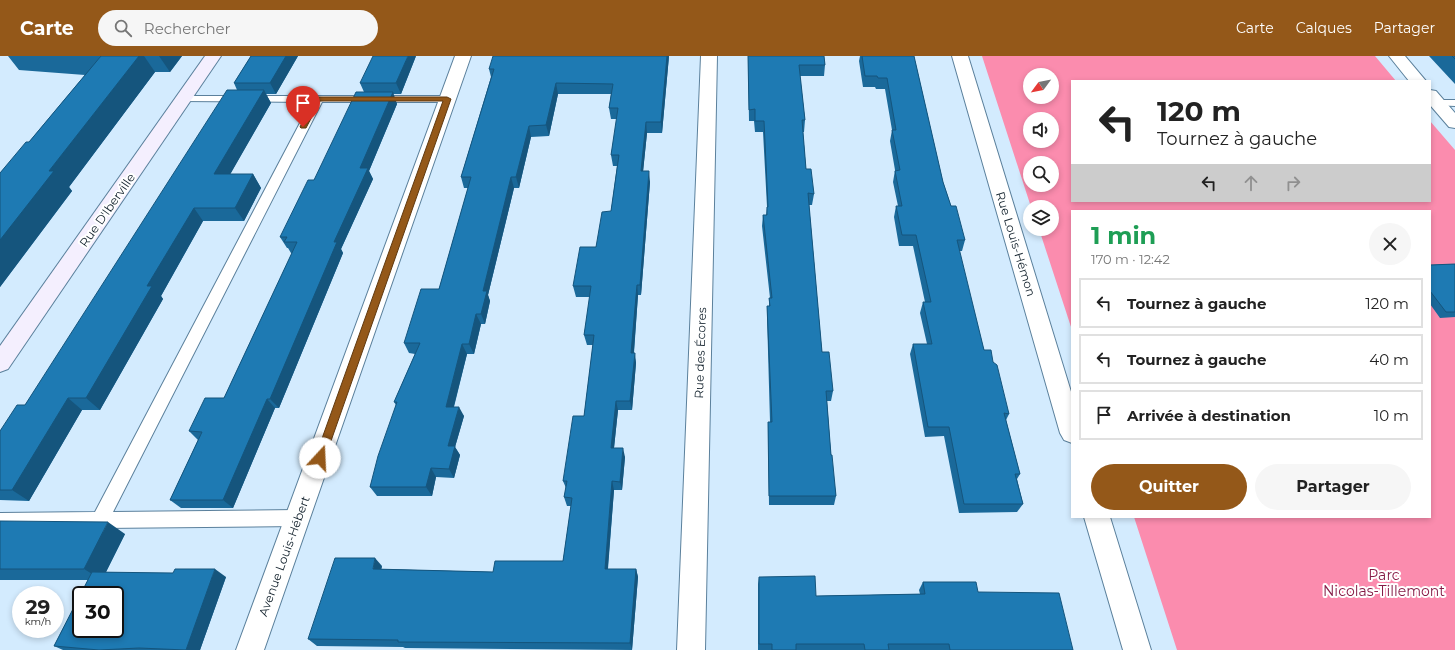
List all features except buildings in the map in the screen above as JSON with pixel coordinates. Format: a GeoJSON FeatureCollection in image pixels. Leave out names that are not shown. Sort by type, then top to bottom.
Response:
{"type":"FeatureCollection","features":[{"type":"Feature","properties":{"kind":"main road","name":"Rue D'Iberville"},"geometry":{"type":"LineString","coordinates":[[0,363],[213,56]]}},
{"type":"Feature","properties":{"kind":"street","name":"Avenue Louis-Hébert"},"geometry":{"type":"LineString","coordinates":[[250,650],[463,56]]}},
{"type":"Feature","properties":{"kind":"street","name":"Rue des Écores"},"geometry":{"type":"LineString","coordinates":[[691,650],[709,56]]}},
{"type":"Feature","properties":{"kind":"street","name":"Rue Louis-Hémon"},"geometry":{"type":"LineString","coordinates":[[960,56],[1071,430]]}},
{"type":"Feature","properties":{"kind":"street"},"geometry":{"type":"LineString","coordinates":[[1397,56],[1417,80]]}},
{"type":"Feature","properties":{"kind":"street"},"geometry":{"type":"LineString","coordinates":[[1434,99],[1455,123]]}},
{"type":"Feature","properties":{"kind":"street"},"geometry":{"type":"LineString","coordinates":[[1097,518],[1137,650]]}},
{"type":"Feature","properties":{"kind":"lane"},"geometry":{"type":"LineString","coordinates":[[184,99],[447,99]]}},
{"type":"Feature","properties":{"kind":"lane"},"geometry":{"type":"LineString","coordinates":[[100,520],[318,99]]}},
{"type":"Feature","properties":{"kind":"lane"},"geometry":{"type":"LineString","coordinates":[[1434,99],[1455,103]]}},
{"type":"Feature","properties":{"kind":"lane"},"geometry":{"type":"LineString","coordinates":[[0,521],[298,518]]}},
{"type":"Feature","properties":{"kind":"green space","name":"Parc Nicolas-Tillemont"},"geometry":{"type":"Polygon","coordinates":[[[982,56],[1375,56],[1395,80],[1071,80],[1071,202],[1431,202],[1431,122],[1455,150],[1455,650],[1177,650],[1134,518],[1431,518],[1431,210],[1071,210],[1071,327],[1041,236],[1059,236],[1059,200],[1029,200],[1026,192],[1059,192],[1059,156],[1023,156],[1023,182],[982,56]]]}},
{"type":"Feature","properties":{"kind":"route"},"geometry":{"type":"LineString","coordinates":[[303,127],[318,99],[447,99],[320,458]]}}]}
